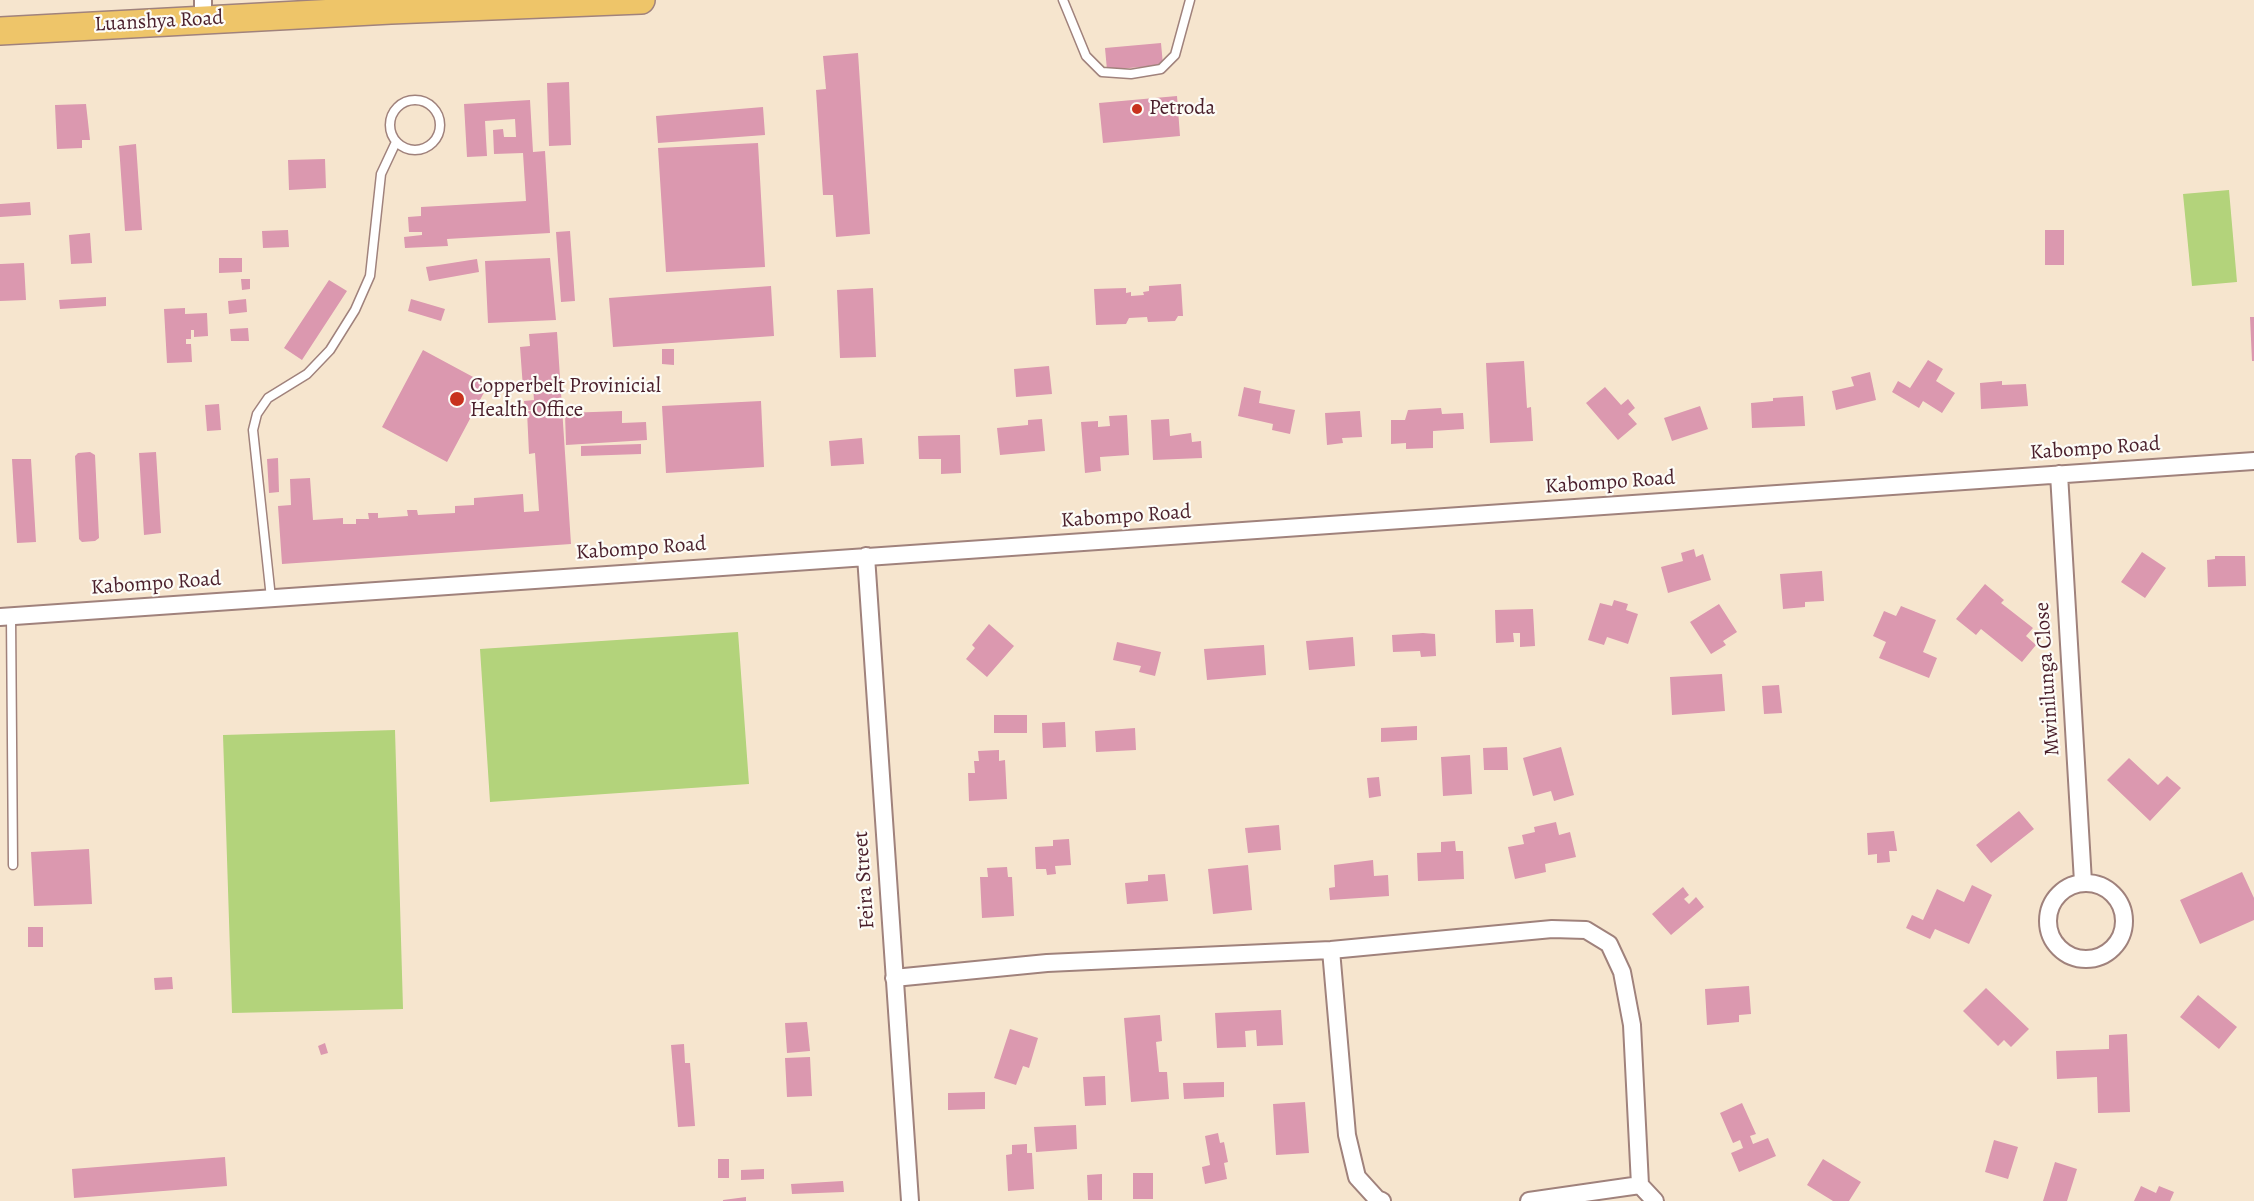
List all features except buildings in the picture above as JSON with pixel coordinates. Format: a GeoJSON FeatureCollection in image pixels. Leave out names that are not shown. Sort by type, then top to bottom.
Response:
{"type":"FeatureCollection","features":[{"type":"Feature","properties":{"kind":"highway","name":"Luanshya Road"},"geometry":{"type":"LineString","coordinates":[[0,31],[203,10],[641,0]]}},
{"type":"Feature","properties":{"kind":"street","name":"Kabompo Road"},"geometry":{"type":"LineString","coordinates":[[5,616],[866,556],[1401,522],[2254,461]]}},
{"type":"Feature","properties":{"kind":"street","name":"Mwinilunga Close"},"geometry":{"type":"LineString","coordinates":[[2059,474],[2083,882]]}},
{"type":"Feature","properties":{"kind":"street","name":"Feira Street"},"geometry":{"type":"LineString","coordinates":[[866,556],[910,1201]]}},
{"type":"Feature","properties":{"kind":"street"},"geometry":{"type":"LineString","coordinates":[[2083,882],[2098,883],[2112,892],[2121,905],[2125,921],[2121,937],[2111,950],[2097,958],[2082,959],[2067,954],[2055,943],[2049,928],[2049,912],[2056,897],[2068,887],[2083,882]]}},
{"type":"Feature","properties":{"kind":"street"},"geometry":{"type":"LineString","coordinates":[[894,978],[1047,963],[1331,950],[1552,929],[1586,930],[1609,944],[1622,972],[1632,1025],[1640,1185],[1655,1201]]}},
{"type":"Feature","properties":{"kind":"street"},"geometry":{"type":"LineString","coordinates":[[1331,950],[1347,1135],[1357,1177],[1377,1199],[1382,1201]]}},
{"type":"Feature","properties":{"kind":"street"},"geometry":{"type":"LineString","coordinates":[[1529,1201],[1640,1185]]}},
{"type":"Feature","properties":{"kind":"lane"},"geometry":{"type":"LineString","coordinates":[[1063,0],[1086,56],[1102,72],[1131,74],[1161,69],[1174,55],[1190,0]]}},
{"type":"Feature","properties":{"kind":"lane"},"geometry":{"type":"LineString","coordinates":[[271,598],[253,430],[256,414],[268,398],[307,374],[330,350],[355,310],[370,276],[381,174],[396,142],[390,127],[391,118],[401,104],[418,100],[433,108],[438,115],[439,132],[429,146],[412,150],[396,142]]}},
{"type":"Feature","properties":{"kind":"lane"},"geometry":{"type":"LineString","coordinates":[[5,616],[13,865]]}},
{"type":"Feature","properties":{"kind":"green space"},"geometry":{"type":"Polygon","coordinates":[[[2229,190],[2237,282],[2192,286],[2183,194],[2229,190]]]}},
{"type":"Feature","properties":{"kind":"green space"},"geometry":{"type":"Polygon","coordinates":[[[738,632],[749,784],[490,802],[480,649],[738,632]]]}},
{"type":"Feature","properties":{"kind":"green space"},"geometry":{"type":"Polygon","coordinates":[[[395,730],[403,1009],[232,1013],[223,735],[395,730]]]}},
{"type":"Feature","properties":{"kind":"place","name":"Petroda"},"geometry":{"type":"Point","coordinates":[1137,109]}},
{"type":"Feature","properties":{"kind":"place","name":"Copperbelt Provinicial Health Office"},"geometry":{"type":"Point","coordinates":[457,399]}}]}
